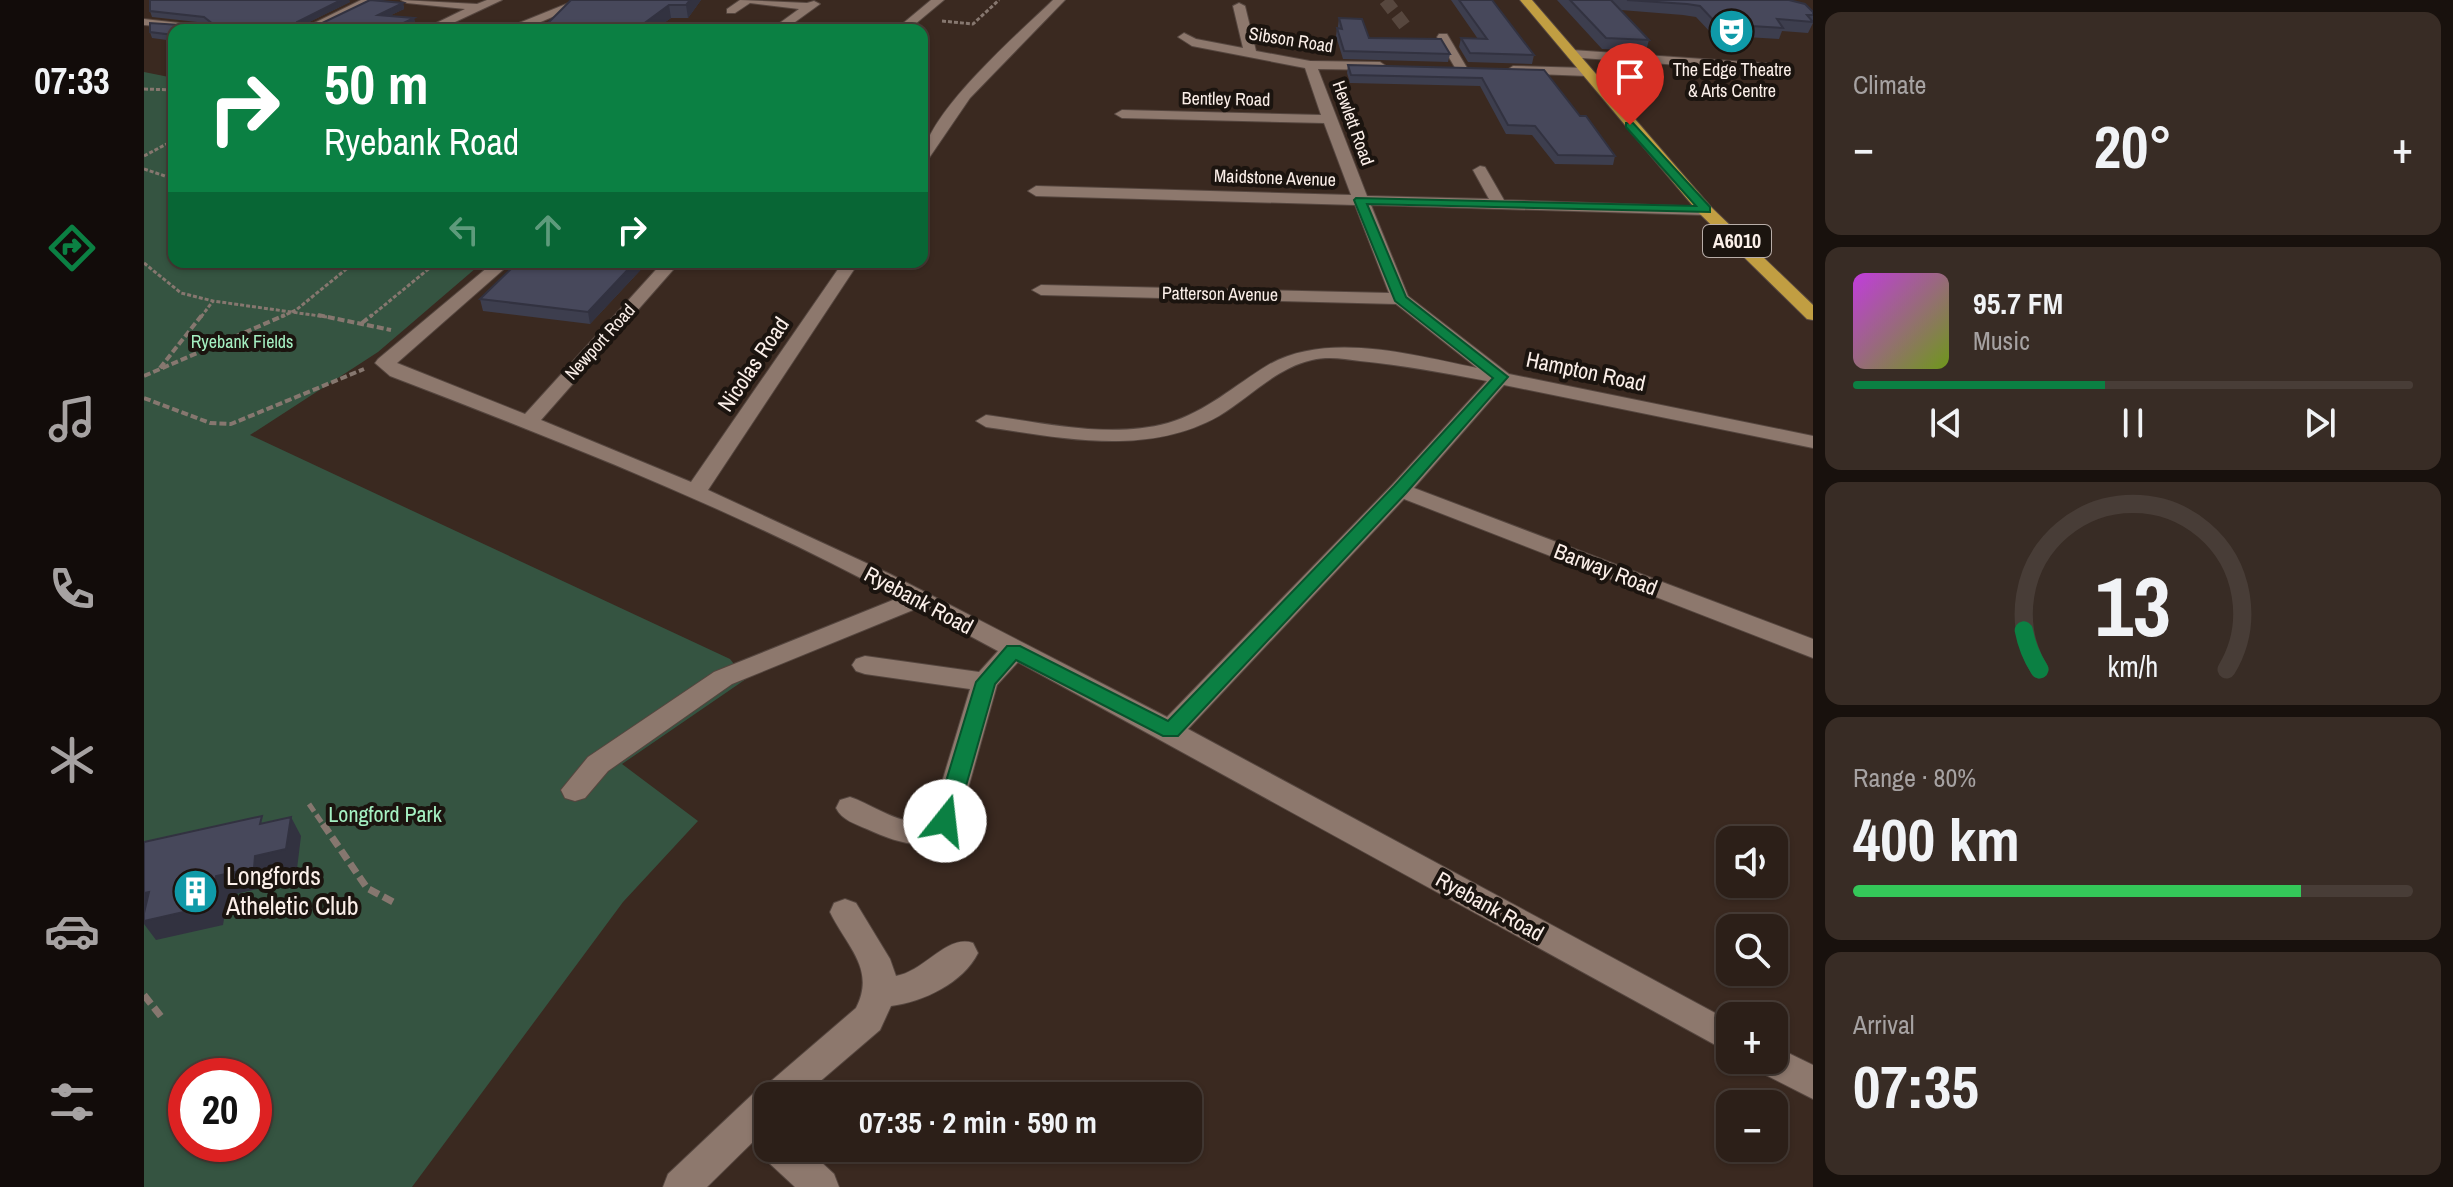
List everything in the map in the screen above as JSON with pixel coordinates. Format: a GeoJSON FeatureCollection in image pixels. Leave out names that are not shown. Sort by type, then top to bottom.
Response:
{"type":"FeatureCollection","features":[{"type":"Feature","properties":{"kind":"highway","name":"A6010"},"geometry":{"type":"LineString","coordinates":[[1526,0],[1705,210],[1813,315]]}},
{"type":"Feature","properties":{"kind":"street"},"geometry":{"type":"LineString","coordinates":[[319,24],[370,0]]}},
{"type":"Feature","properties":{"kind":"street"},"geometry":{"type":"LineString","coordinates":[[407,0],[475,7]]}},
{"type":"Feature","properties":{"kind":"street"},"geometry":{"type":"LineString","coordinates":[[440,24],[496,0]]}},
{"type":"Feature","properties":{"kind":"street"},"geometry":{"type":"LineString","coordinates":[[526,24],[586,0]]}},
{"type":"Feature","properties":{"kind":"street"},"geometry":{"type":"LineString","coordinates":[[731,11],[749,0],[814,3]]}},
{"type":"Feature","properties":{"kind":"street"},"geometry":{"type":"LineString","coordinates":[[908,24],[938,0]]}},
{"type":"Feature","properties":{"kind":"street"},"geometry":{"type":"LineString","coordinates":[[928,149],[965,95],[1059,0]]}},
{"type":"Feature","properties":{"kind":"street"},"geometry":{"type":"LineString","coordinates":[[784,24],[814,3]]}},
{"type":"Feature","properties":{"kind":"street"},"geometry":{"type":"LineString","coordinates":[[1239,6],[1250,52]]}},
{"type":"Feature","properties":{"kind":"street"},"geometry":{"type":"LineString","coordinates":[[144,22],[168,25]]}},
{"type":"Feature","properties":{"kind":"street","name":"Sibson Road"},"geometry":{"type":"LineString","coordinates":[[1184,37],[1310,65],[1401,67]]}},
{"type":"Feature","properties":{"kind":"street"},"geometry":{"type":"LineString","coordinates":[[1443,37],[1461,68]]}},
{"type":"Feature","properties":{"kind":"street"},"geometry":{"type":"LineString","coordinates":[[1572,54],[1776,68]]}},
{"type":"Feature","properties":{"kind":"street","name":"Hewlett Road"},"geometry":{"type":"LineString","coordinates":[[1310,65],[1400,299]]}},
{"type":"Feature","properties":{"kind":"street"},"geometry":{"type":"LineString","coordinates":[[1446,68],[1477,69]]}},
{"type":"Feature","properties":{"kind":"street"},"geometry":{"type":"LineString","coordinates":[[1493,69],[1587,72]]}},
{"type":"Feature","properties":{"kind":"street","name":"Bentley Road"},"geometry":{"type":"LineString","coordinates":[[1122,114],[1329,119]]}},
{"type":"Feature","properties":{"kind":"street"},"geometry":{"type":"LineString","coordinates":[[1480,170],[1499,204]]}},
{"type":"Feature","properties":{"kind":"street","name":"Maidstone Avenue"},"geometry":{"type":"LineString","coordinates":[[1036,191],[1705,210]]}},
{"type":"Feature","properties":{"kind":"street"},"geometry":{"type":"LineString","coordinates":[[385,363],[497,268]]}},
{"type":"Feature","properties":{"kind":"street","name":"Newport Road"},"geometry":{"type":"LineString","coordinates":[[528,422],[667,268]]}},
{"type":"Feature","properties":{"kind":"street","name":"Nicolas Road"},"geometry":{"type":"LineString","coordinates":[[695,492],[847,268]]}},
{"type":"Feature","properties":{"kind":"street","name":"Patterson Avenue"},"geometry":{"type":"LineString","coordinates":[[1041,290],[1400,299]]}},
{"type":"Feature","properties":{"kind":"street"},"geometry":{"type":"LineString","coordinates":[[1170,731],[1400,490],[1501,377],[1400,299]]}},
{"type":"Feature","properties":{"kind":"street","name":"Hampton Road"},"geometry":{"type":"LineString","coordinates":[[986,421],[1102,436],[1177,426],[1211,413],[1282,366],[1314,352],[1411,360],[1813,442]]}},
{"type":"Feature","properties":{"kind":"street","name":"Ryebank Road"},"geometry":{"type":"LineString","coordinates":[[385,363],[397,372],[528,422],[695,492],[882,579],[1170,731],[1716,1030]]}},
{"type":"Feature","properties":{"kind":"street","name":"Barway Road"},"geometry":{"type":"LineString","coordinates":[[1400,490],[1813,649]]}},
{"type":"Feature","properties":{"kind":"street"},"geometry":{"type":"LineString","coordinates":[[575,790],[598,764],[723,678],[917,599]]}},
{"type":"Feature","properties":{"kind":"street"},"geometry":{"type":"LineString","coordinates":[[850,808],[913,835],[933,834],[939,829],[945,821],[985,682],[1014,650]]}},
{"type":"Feature","properties":{"kind":"street"},"geometry":{"type":"LineString","coordinates":[[865,665],[985,682]]}},
{"type":"Feature","properties":{"kind":"street"},"geometry":{"type":"LineString","coordinates":[[794,1082],[868,1019],[881,992],[879,969],[845,912]]}},
{"type":"Feature","properties":{"kind":"street"},"geometry":{"type":"LineString","coordinates":[[881,992],[900,992],[930,981],[962,953]]}},
{"type":"Feature","properties":{"kind":"street"},"geometry":{"type":"LineString","coordinates":[[1788,1070],[1813,1083]]}},
{"type":"Feature","properties":{"kind":"street"},"geometry":{"type":"LineString","coordinates":[[681,1187],[754,1127]]}},
{"type":"Feature","properties":{"kind":"street"},"geometry":{"type":"LineString","coordinates":[[795,1162],[821,1187]]}},
{"type":"Feature","properties":{"kind":"path"},"geometry":{"type":"LineString","coordinates":[[916,18],[973,24],[999,0]]}},
{"type":"Feature","properties":{"kind":"path"},"geometry":{"type":"LineString","coordinates":[[144,89],[168,90]]}},
{"type":"Feature","properties":{"kind":"path"},"geometry":{"type":"LineString","coordinates":[[144,156],[168,143]]}},
{"type":"Feature","properties":{"kind":"path"},"geometry":{"type":"LineString","coordinates":[[144,169],[168,177]]}},
{"type":"Feature","properties":{"kind":"path"},"geometry":{"type":"LineString","coordinates":[[144,263],[181,293],[213,301],[296,310],[420,333]]}},
{"type":"Feature","properties":{"kind":"path"},"geometry":{"type":"LineString","coordinates":[[144,376],[296,310],[348,268]]}},
{"type":"Feature","properties":{"kind":"path"},"geometry":{"type":"LineString","coordinates":[[362,324],[430,268]]}},
{"type":"Feature","properties":{"kind":"path"},"geometry":{"type":"LineString","coordinates":[[159,369],[213,301]]}},
{"type":"Feature","properties":{"kind":"path"},"geometry":{"type":"LineString","coordinates":[[144,398],[220,425],[236,424],[354,371],[385,363]]}},
{"type":"Feature","properties":{"kind":"path"},"geometry":{"type":"LineString","coordinates":[[309,804],[367,888],[395,903]]}},
{"type":"Feature","properties":{"kind":"path"},"geometry":{"type":"LineString","coordinates":[[144,995],[163,1019]]}},
{"type":"Feature","properties":{"kind":"green space","name":"Longford Park"},"geometry":{"type":"Polygon","coordinates":[[[144,72],[168,77],[168,268],[476,268],[378,352],[250,435],[730,659],[746,679],[622,764],[698,821],[623,902],[412,1187],[144,1187],[144,72]]]}},
{"type":"Feature","properties":{"kind":"building"},"geometry":{"type":"Polygon","coordinates":[[[150,0],[341,0],[297,24],[213,24],[204,17],[150,11],[150,0]]]}},
{"type":"Feature","properties":{"kind":"building"},"geometry":{"type":"Polygon","coordinates":[[[370,0],[403,3],[378,15],[414,18],[402,24],[320,24],[370,0]]]}},
{"type":"Feature","properties":{"kind":"building"},"geometry":{"type":"Polygon","coordinates":[[[571,0],[690,0],[686,5],[669,5],[643,24],[547,24],[571,0]]]}},
{"type":"Feature","properties":{"kind":"building"},"geometry":{"type":"Polygon","coordinates":[[[1459,0],[1492,0],[1534,55],[1470,53],[1461,38],[1487,39],[1459,0]]]}},
{"type":"Feature","properties":{"kind":"building"},"geometry":{"type":"Polygon","coordinates":[[[1570,0],[1611,0],[1649,40],[1606,38],[1570,0]]]}},
{"type":"Feature","properties":{"kind":"building"},"geometry":{"type":"Polygon","coordinates":[[[1627,0],[1789,0],[1805,4],[1813,12],[1813,15],[1807,15],[1813,22],[1777,19],[1783,28],[1717,24],[1700,6],[1627,0]]]}},
{"type":"Feature","properties":{"kind":"building"},"geometry":{"type":"Polygon","coordinates":[[[1339,18],[1362,19],[1369,38],[1441,39],[1450,54],[1344,51],[1337,28],[1342,29],[1339,18]]]}},
{"type":"Feature","properties":{"kind":"building"},"geometry":{"type":"Polygon","coordinates":[[[150,23],[168,24],[168,34],[150,32],[150,23]]]}},
{"type":"Feature","properties":{"kind":"building"},"geometry":{"type":"Polygon","coordinates":[[[1348,65],[1544,70],[1580,116],[1586,116],[1615,156],[1558,155],[1535,126],[1508,125],[1482,78],[1351,75],[1348,65]]]}},
{"type":"Feature","properties":{"kind":"building"},"geometry":{"type":"Polygon","coordinates":[[[512,268],[629,268],[588,312],[480,299],[512,268]]]}},
{"type":"Feature","properties":{"kind":"building"},"geometry":{"type":"Polygon","coordinates":[[[262,816],[260,824],[291,817],[286,849],[255,856],[254,868],[216,876],[210,906],[144,921],[149,892],[144,893],[144,842],[262,816]]]}},
{"type":"Feature","properties":{"kind":"tunnel"},"geometry":{"type":"LineString","coordinates":[[1385,0],[1405,26]]}},
{"type":"Feature","properties":{"kind":"place","name":"The Edge Theatre & Arts Centre"},"geometry":{"type":"Point","coordinates":[1732,32]}},
{"type":"Feature","properties":{"kind":"place","name":"Longfords Atheletic Club"},"geometry":{"type":"Point","coordinates":[195,891]}},
{"type":"Feature","properties":{"kind":"route"},"geometry":{"type":"LineString","coordinates":[[945,821],[985,682],[1014,650],[1170,731],[1400,490],[1501,377],[1400,299],[1360,200],[1705,210],[1630,125]]}},
{"type":"Feature","properties":{"kind":"park label","name":"Ryebank Fields"},"geometry":{"type":"Point","coordinates":[242,342]}}]}
